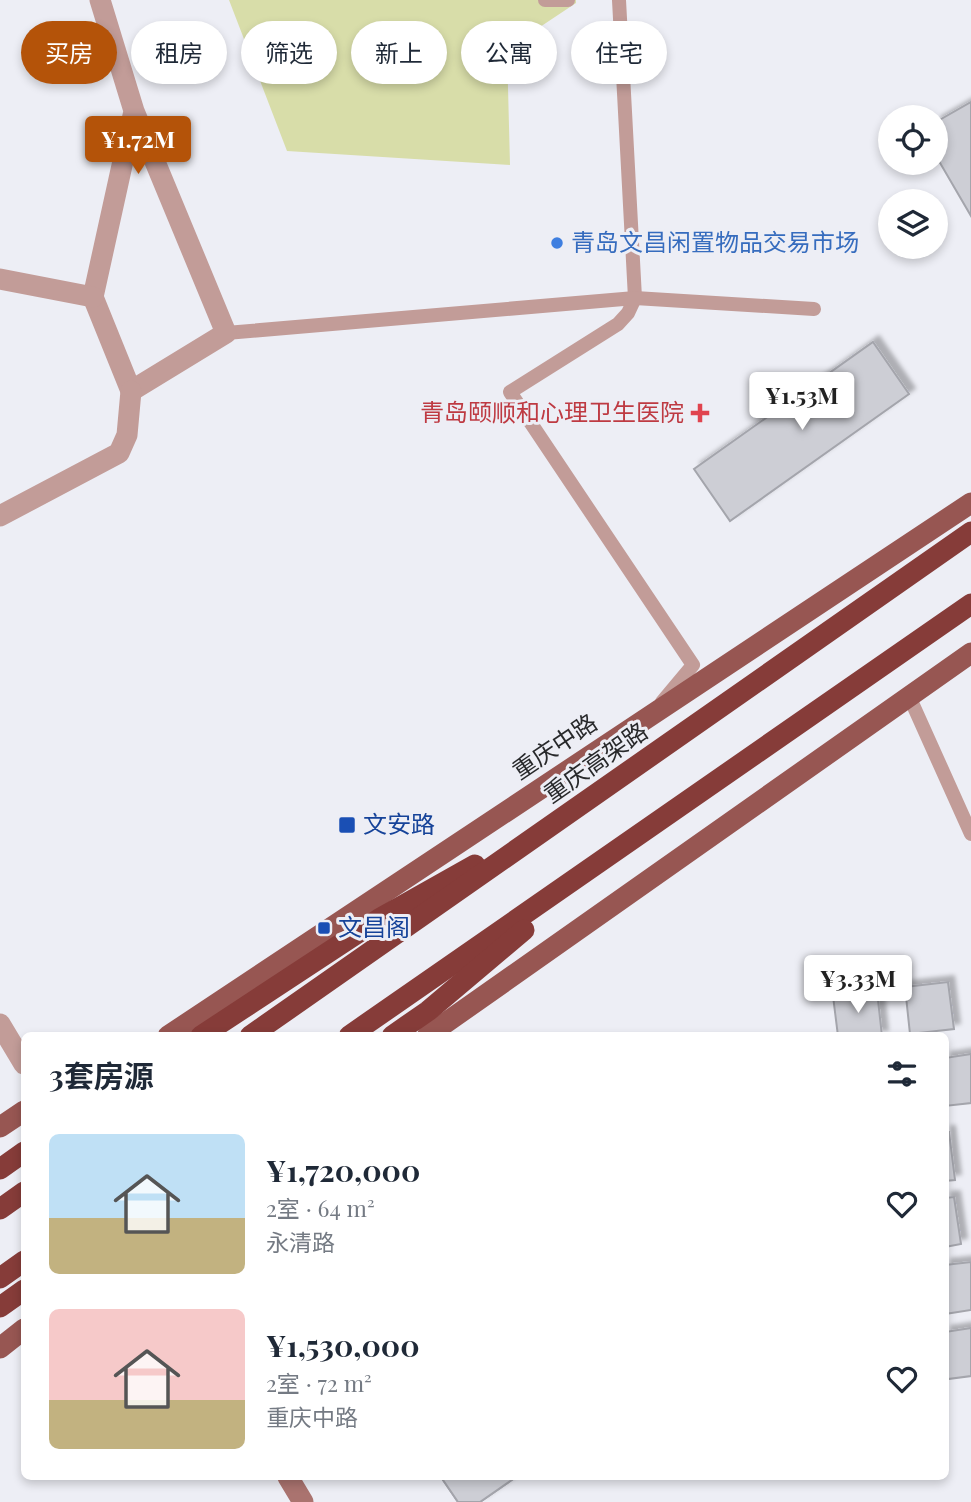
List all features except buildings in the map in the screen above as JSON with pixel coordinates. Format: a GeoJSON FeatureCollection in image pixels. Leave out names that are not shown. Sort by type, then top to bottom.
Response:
{"type":"FeatureCollection","features":[{"type":"Feature","properties":{"kind":"highway","name":"重庆高架路"},"geometry":{"type":"LineString","coordinates":[[256,1032],[971,532]]}},
{"type":"Feature","properties":{"kind":"highway"},"geometry":{"type":"LineString","coordinates":[[355,1032],[971,604]]}},
{"type":"Feature","properties":{"kind":"highway"},"geometry":{"type":"LineString","coordinates":[[207,1032],[379,919],[587,802]]}},
{"type":"Feature","properties":{"kind":"highway"},"geometry":{"type":"LineString","coordinates":[[398,1032],[428,1011],[613,854]]}},
{"type":"Feature","properties":{"kind":"highway"},"geometry":{"type":"LineString","coordinates":[[0,1169],[21,1154]]}},
{"type":"Feature","properties":{"kind":"highway"},"geometry":{"type":"LineString","coordinates":[[0,1209],[21,1194]]}},
{"type":"Feature","properties":{"kind":"highway"},"geometry":{"type":"LineString","coordinates":[[0,1278],[21,1263]]}},
{"type":"Feature","properties":{"kind":"highway"},"geometry":{"type":"LineString","coordinates":[[0,1307],[21,1292]]}},
{"type":"Feature","properties":{"kind":"main road","name":"重庆中路"},"geometry":{"type":"LineString","coordinates":[[174,1032],[971,503]]}},
{"type":"Feature","properties":{"kind":"main road"},"geometry":{"type":"LineString","coordinates":[[433,1032],[971,653]]}},
{"type":"Feature","properties":{"kind":"main road"},"geometry":{"type":"LineString","coordinates":[[0,1127],[21,1113]]}},
{"type":"Feature","properties":{"kind":"main road"},"geometry":{"type":"LineString","coordinates":[[0,1348],[21,1331]]}},
{"type":"Feature","properties":{"kind":"street"},"geometry":{"type":"LineString","coordinates":[[100,0],[134,111],[226,333],[131,391]]}},
{"type":"Feature","properties":{"kind":"street"},"geometry":{"type":"LineString","coordinates":[[0,516],[119,453],[127,435],[131,391],[93,298],[134,111]]}},
{"type":"Feature","properties":{"kind":"street"},"geometry":{"type":"LineString","coordinates":[[0,279],[93,298]]}},
{"type":"Feature","properties":{"kind":"street"},"geometry":{"type":"LineString","coordinates":[[0,1024],[21,1059]]}},
{"type":"Feature","properties":{"kind":"street"},"geometry":{"type":"LineString","coordinates":[[290,1480],[303,1502]]}},
{"type":"Feature","properties":{"kind":"lane"},"geometry":{"type":"LineString","coordinates":[[545,0],[568,0]]}},
{"type":"Feature","properties":{"kind":"lane"},"geometry":{"type":"LineString","coordinates":[[619,0],[635,298],[628,313],[618,324],[510,392],[693,664],[653,714]]}},
{"type":"Feature","properties":{"kind":"lane"},"geometry":{"type":"LineString","coordinates":[[226,333],[635,298],[814,309]]}},
{"type":"Feature","properties":{"kind":"lane"},"geometry":{"type":"LineString","coordinates":[[909,696],[971,834]]}},
{"type":"Feature","properties":{"kind":"green space"},"geometry":{"type":"Polygon","coordinates":[[[229,0],[576,0],[576,3],[549,21],[461,21],[461,84],[508,84],[510,165],[287,151],[261,84],[337,84],[337,21],[241,21],[241,31],[229,0]]]}},
{"type":"Feature","properties":{"kind":"place","name":"青岛文昌闲置物品交易市场"},"geometry":{"type":"Point","coordinates":[557,243]}},
{"type":"Feature","properties":{"kind":"place","name":"青岛颐顺和心理卫生医院"},"geometry":{"type":"Point","coordinates":[700,413]}},
{"type":"Feature","properties":{"kind":"place","name":"文安路"},"geometry":{"type":"Point","coordinates":[347,825]}},
{"type":"Feature","properties":{"kind":"place","name":"文昌阁"},"geometry":{"type":"Point","coordinates":[324,928]}}]}
